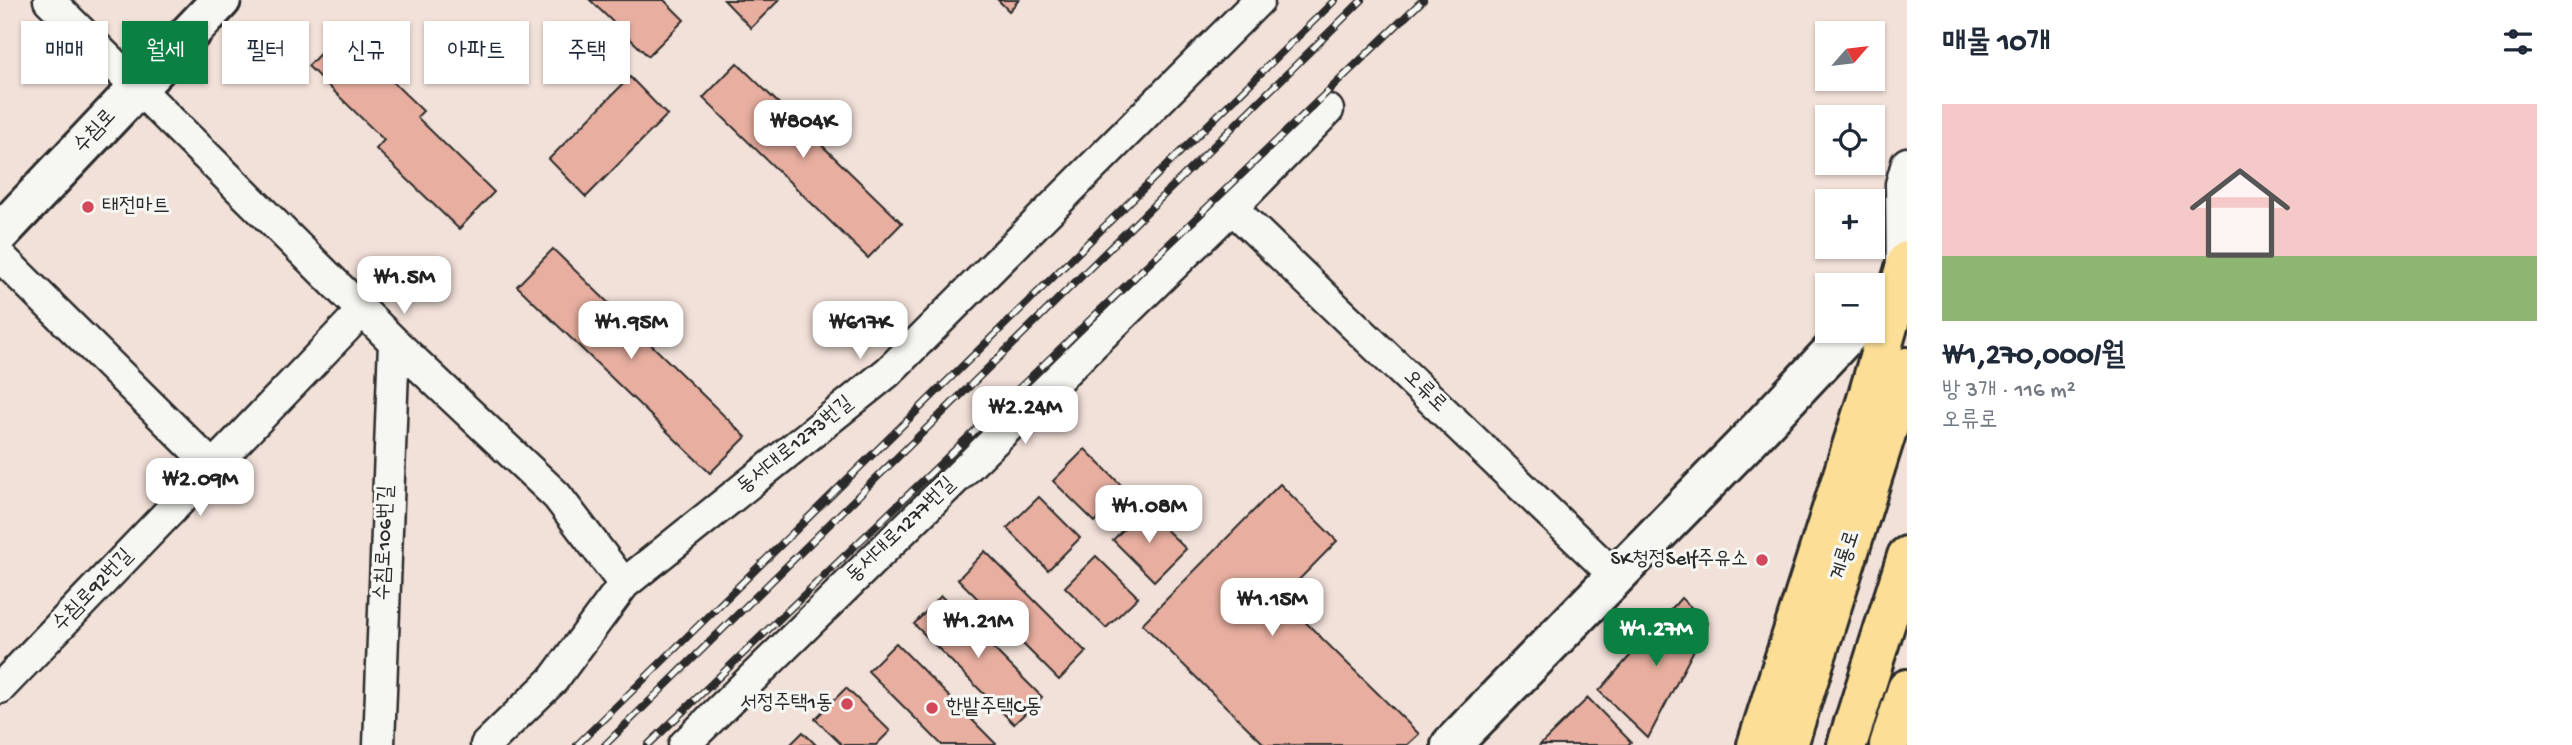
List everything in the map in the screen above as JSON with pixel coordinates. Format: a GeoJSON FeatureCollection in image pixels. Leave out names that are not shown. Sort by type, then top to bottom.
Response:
{"type":"FeatureCollection","features":[{"type":"Feature","properties":{"kind":"main road"},"geometry":{"type":"LineString","coordinates":[[1758,745],[1905,271]]}},
{"type":"Feature","properties":{"kind":"main road","name":"계룡로"},"geometry":{"type":"LineString","coordinates":[[1788,745],[1907,368]]}},
{"type":"Feature","properties":{"kind":"main road"},"geometry":{"type":"LineString","coordinates":[[1847,745],[1907,556]]}},
{"type":"Feature","properties":{"kind":"main road"},"geometry":{"type":"LineString","coordinates":[[1889,745],[1907,689]]}},
{"type":"Feature","properties":{"kind":"street"},"geometry":{"type":"LineString","coordinates":[[49,0],[362,311],[557,496],[624,584]]}},
{"type":"Feature","properties":{"kind":"street","name":"수침로"},"geometry":{"type":"LineString","coordinates":[[0,233],[221,0]]}},
{"type":"Feature","properties":{"kind":"street","name":"동서대로1273번길"},"geometry":{"type":"LineString","coordinates":[[485,745],[553,680],[624,584],[888,372],[1259,0]]}},
{"type":"Feature","properties":{"kind":"street","name":"동서대로1277번길"},"geometry":{"type":"LineString","coordinates":[[684,745],[1232,208],[1328,110]]}},
{"type":"Feature","properties":{"kind":"street"},"geometry":{"type":"LineString","coordinates":[[1885,293],[1905,271],[1901,184],[1907,163]]}},
{"type":"Feature","properties":{"kind":"street","name":"오류로"},"geometry":{"type":"LineString","coordinates":[[1232,208],[1615,576]]}},
{"type":"Feature","properties":{"kind":"street"},"geometry":{"type":"LineString","coordinates":[[0,256],[213,467]]}},
{"type":"Feature","properties":{"kind":"street","name":"수침로92번길"},"geometry":{"type":"LineString","coordinates":[[0,688],[362,311]]}},
{"type":"Feature","properties":{"kind":"street","name":"수침로106번길"},"geometry":{"type":"LineString","coordinates":[[379,745],[394,342]]}},
{"type":"Feature","properties":{"kind":"street"},"geometry":{"type":"LineString","coordinates":[[1451,745],[1841,343]]}},
{"type":"Feature","properties":{"kind":"building"},"geometry":{"type":"Polygon","coordinates":[[[590,0],[664,0],[684,20],[648,56],[630,39],[630,21],[612,21],[590,0]]]}},
{"type":"Feature","properties":{"kind":"building"},"geometry":{"type":"Polygon","coordinates":[[[724,0],[779,0],[751,28],[724,0]]]}},
{"type":"Feature","properties":{"kind":"building"},"geometry":{"type":"Polygon","coordinates":[[[998,0],[1019,0],[1009,11],[998,0]]]}},
{"type":"Feature","properties":{"kind":"building"},"geometry":{"type":"Polygon","coordinates":[[[323,51],[323,81],[309,67],[323,51]]]}},
{"type":"Feature","properties":{"kind":"building"},"geometry":{"type":"Polygon","coordinates":[[[737,63],[902,223],[868,258],[703,98],[737,63]]]}},
{"type":"Feature","properties":{"kind":"building"},"geometry":{"type":"Polygon","coordinates":[[[630,77],[667,115],[586,197],[549,159],[623,84],[630,84],[630,77]]]}},
{"type":"Feature","properties":{"kind":"building"},"geometry":{"type":"Polygon","coordinates":[[[326,84],[395,84],[423,111],[417,117],[494,192],[459,229],[376,149],[384,140],[326,84]]]}},
{"type":"Feature","properties":{"kind":"building"},"geometry":{"type":"Polygon","coordinates":[[[553,249],[746,437],[710,473],[517,286],[553,249]]]}},
{"type":"Feature","properties":{"kind":"building"},"geometry":{"type":"Polygon","coordinates":[[[1085,449],[1126,490],[1095,522],[1053,481],[1085,449]]]}},
{"type":"Feature","properties":{"kind":"building"},"geometry":{"type":"Polygon","coordinates":[[[1280,484],[1337,541],[1281,598],[1419,734],[1407,745],[1265,745],[1142,624],[1280,484]]]}},
{"type":"Feature","properties":{"kind":"building"},"geometry":{"type":"Polygon","coordinates":[[[1039,497],[1080,538],[1048,570],[1007,528],[1039,497]]]}},
{"type":"Feature","properties":{"kind":"building"},"geometry":{"type":"Polygon","coordinates":[[[1144,508],[1186,549],[1154,581],[1113,540],[1144,508]]]}},
{"type":"Feature","properties":{"kind":"building"},"geometry":{"type":"Polygon","coordinates":[[[985,551],[1086,652],[1059,680],[958,579],[985,551]]]}},
{"type":"Feature","properties":{"kind":"building"},"geometry":{"type":"Polygon","coordinates":[[[1096,556],[1138,597],[1106,628],[1065,587],[1096,556]]]}},
{"type":"Feature","properties":{"kind":"building"},"geometry":{"type":"Polygon","coordinates":[[[941,596],[1042,697],[1014,724],[914,624],[941,596]]]}},
{"type":"Feature","properties":{"kind":"building"},"geometry":{"type":"Polygon","coordinates":[[[1681,598],[1708,623],[1648,738],[1599,691],[1681,598]]]}},
{"type":"Feature","properties":{"kind":"building","name":"한밭주택C동"},"geometry":{"type":"Polygon","coordinates":[[[896,643],[995,745],[942,745],[868,671],[896,643]]]}},
{"type":"Feature","properties":{"kind":"building","name":"서정주택1동"},"geometry":{"type":"Polygon","coordinates":[[[846,688],[890,731],[876,745],[842,745],[815,719],[846,688]]]}},
{"type":"Feature","properties":{"kind":"building"},"geometry":{"type":"Polygon","coordinates":[[[1588,698],[1631,742],[1628,745],[1540,745],[1588,698]]]}},
{"type":"Feature","properties":{"kind":"building"},"geometry":{"type":"Polygon","coordinates":[[[803,732],[816,745],[790,745],[803,732]]]}},
{"type":"Feature","properties":{"kind":"railway"},"geometry":{"type":"LineString","coordinates":[[577,745],[1335,0]]}},
{"type":"Feature","properties":{"kind":"railway"},"geometry":{"type":"LineString","coordinates":[[605,745],[1362,0]]}},
{"type":"Feature","properties":{"kind":"railway"},"geometry":{"type":"LineString","coordinates":[[648,745],[1423,0]]}},
{"type":"Feature","properties":{"kind":"place","name":"태전마트"},"geometry":{"type":"Point","coordinates":[88,207]}},
{"type":"Feature","properties":{"kind":"place","name":"SK청정Self주유소"},"geometry":{"type":"Point","coordinates":[1762,560]}},
{"type":"Feature","properties":{"kind":"place","name":"서정주택1동"},"geometry":{"type":"Point","coordinates":[847,704]}},
{"type":"Feature","properties":{"kind":"place","name":"한밭주택C동"},"geometry":{"type":"Point","coordinates":[932,708]}}]}
